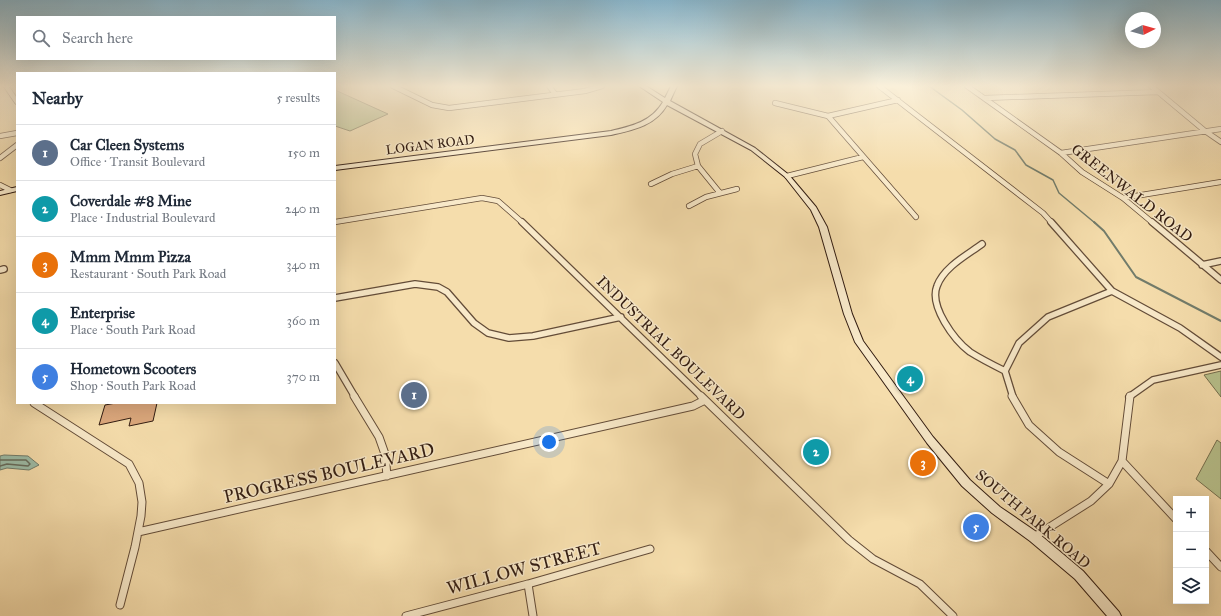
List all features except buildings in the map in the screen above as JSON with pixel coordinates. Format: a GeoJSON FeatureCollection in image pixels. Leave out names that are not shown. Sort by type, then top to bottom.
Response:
{"type":"FeatureCollection","features":[{"type":"Feature","properties":{"kind":"main road","name":"LOGAN ROAD"},"geometry":{"type":"LineString","coordinates":[[336,168],[611,133],[640,126],[657,115]]}},
{"type":"Feature","properties":{"kind":"main road","name":"SOUTH PARK ROAD"},"geometry":{"type":"LineString","coordinates":[[691,115],[753,149],[787,176],[814,209],[823,227],[848,314],[859,342],[930,440],[966,483],[996,510],[1034,537],[1079,575],[1115,616]]}},
{"type":"Feature","properties":{"kind":"main road"},"geometry":{"type":"LineString","coordinates":[[0,193],[14,189]]}},
{"type":"Feature","properties":{"kind":"street"},"geometry":{"type":"LineString","coordinates":[[823,115],[828,116],[833,115]]}},
{"type":"Feature","properties":{"kind":"street"},"geometry":{"type":"LineString","coordinates":[[917,115],[1043,213],[1112,291],[1180,328],[1221,357]]}},
{"type":"Feature","properties":{"kind":"street","name":"GREENWALD ROAD"},"geometry":{"type":"LineString","coordinates":[[1009,115],[1061,152],[1082,172],[1123,198],[1221,280]]}},
{"type":"Feature","properties":{"kind":"street"},"geometry":{"type":"LineString","coordinates":[[1185,115],[1221,142]]}},
{"type":"Feature","properties":{"kind":"street"},"geometry":{"type":"LineString","coordinates":[[828,116],[916,217]]}},
{"type":"Feature","properties":{"kind":"street"},"geometry":{"type":"LineString","coordinates":[[1061,152],[1221,129]]}},
{"type":"Feature","properties":{"kind":"street"},"geometry":{"type":"LineString","coordinates":[[720,193],[698,166],[695,154],[700,144],[722,131]]}},
{"type":"Feature","properties":{"kind":"street"},"geometry":{"type":"LineString","coordinates":[[0,136],[16,133]]}},
{"type":"Feature","properties":{"kind":"street"},"geometry":{"type":"LineString","coordinates":[[0,158],[16,146]]}},
{"type":"Feature","properties":{"kind":"street"},"geometry":{"type":"LineString","coordinates":[[787,176],[863,157]]}},
{"type":"Feature","properties":{"kind":"street"},"geometry":{"type":"LineString","coordinates":[[651,184],[672,174],[698,166]]}},
{"type":"Feature","properties":{"kind":"street"},"geometry":{"type":"LineString","coordinates":[[1123,198],[1221,182]]}},
{"type":"Feature","properties":{"kind":"street"},"geometry":{"type":"LineString","coordinates":[[0,185],[14,189]]}},
{"type":"Feature","properties":{"kind":"street"},"geometry":{"type":"LineString","coordinates":[[689,206],[706,197],[737,189]]}},
{"type":"Feature","properties":{"kind":"street","name":"INDUSTRIAL BOULEVARD"},"geometry":{"type":"LineString","coordinates":[[336,222],[482,198],[498,201],[508,208],[849,540],[873,559],[920,584],[954,616]]}},
{"type":"Feature","properties":{"kind":"street"},"geometry":{"type":"LineString","coordinates":[[982,244],[947,271],[936,286],[936,306],[946,327],[966,348],[1005,371]]}},
{"type":"Feature","properties":{"kind":"street"},"geometry":{"type":"LineString","coordinates":[[1202,265],[1221,261]]}},
{"type":"Feature","properties":{"kind":"street"},"geometry":{"type":"LineString","coordinates":[[336,298],[416,284],[438,287],[447,292],[454,299],[474,323],[488,333],[509,338],[533,336],[620,317]]}},
{"type":"Feature","properties":{"kind":"street"},"geometry":{"type":"LineString","coordinates":[[1109,484],[1059,452],[1029,425],[1011,394],[1005,371],[1019,343],[1048,317],[1112,291]]}},
{"type":"Feature","properties":{"kind":"street"},"geometry":{"type":"LineString","coordinates":[[336,365],[379,437],[385,454],[387,476]]}},
{"type":"Feature","properties":{"kind":"street"},"geometry":{"type":"LineString","coordinates":[[1034,537],[1091,501],[1109,484],[1122,461],[1129,396],[1153,380],[1221,365]]}},
{"type":"Feature","properties":{"kind":"street","name":"PROGRESS BOULEVARD"},"geometry":{"type":"LineString","coordinates":[[138,532],[693,406],[705,400]]}},
{"type":"Feature","properties":{"kind":"street"},"geometry":{"type":"LineString","coordinates":[[36,404],[129,464],[141,490],[138,532],[120,605]]}},
{"type":"Feature","properties":{"kind":"street"},"geometry":{"type":"LineString","coordinates":[[1122,461],[1173,516]]}},
{"type":"Feature","properties":{"kind":"street","name":"WILLOW STREET"},"geometry":{"type":"LineString","coordinates":[[406,616],[528,584],[650,549]]}},
{"type":"Feature","properties":{"kind":"street"},"geometry":{"type":"LineString","coordinates":[[1209,554],[1221,567]]}},
{"type":"Feature","properties":{"kind":"street"},"geometry":{"type":"LineString","coordinates":[[528,584],[533,616]]}},
{"type":"Feature","properties":{"kind":"green space"},"geometry":{"type":"Polygon","coordinates":[[[336,115],[386,115],[350,131],[336,126],[336,115]]]}},
{"type":"Feature","properties":{"kind":"green space"},"geometry":{"type":"Polygon","coordinates":[[[1221,371],[1221,397],[1204,375],[1221,371]]]}},
{"type":"Feature","properties":{"kind":"green space"},"geometry":{"type":"Polygon","coordinates":[[[1217,440],[1221,443],[1221,499],[1196,479],[1217,440]]]}},
{"type":"Feature","properties":{"kind":"water"},"geometry":{"type":"Polygon","coordinates":[[[0,456],[28,456],[39,465],[29,470],[7,468],[0,470],[0,456]]]}},
{"type":"Feature","properties":{"kind":"waterway"},"geometry":{"type":"LineString","coordinates":[[967,115],[995,139],[1015,150],[1026,165],[1053,180],[1059,193],[1095,223]]}},
{"type":"Feature","properties":{"kind":"waterway"},"geometry":{"type":"LineString","coordinates":[[1094,222],[1104,231],[1136,277],[1221,321]]}},
{"type":"Feature","properties":{"kind":"place","name":"Enterprise"},"geometry":{"type":"Point","coordinates":[910,379]}},
{"type":"Feature","properties":{"kind":"place","name":"Car Cleen Systems"},"geometry":{"type":"Point","coordinates":[414,395]}},
{"type":"Feature","properties":{"kind":"place","name":"Coverdale #8 Mine"},"geometry":{"type":"Point","coordinates":[816,452]}},
{"type":"Feature","properties":{"kind":"place","name":"Mmm Mmm Pizza"},"geometry":{"type":"Point","coordinates":[923,463]}},
{"type":"Feature","properties":{"kind":"place","name":"Hometown Scooters"},"geometry":{"type":"Point","coordinates":[976,527]}}]}
